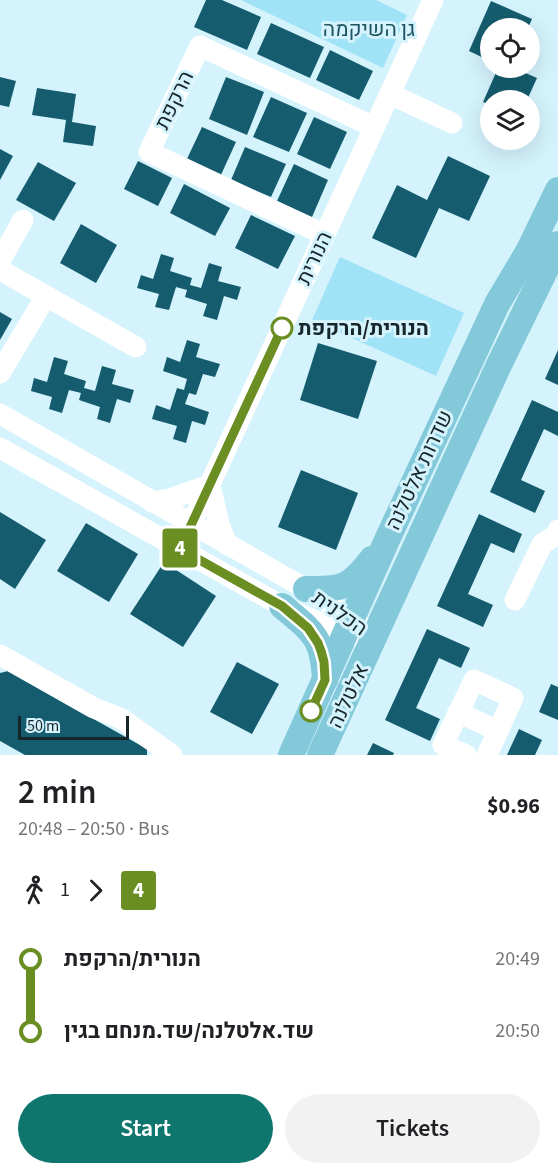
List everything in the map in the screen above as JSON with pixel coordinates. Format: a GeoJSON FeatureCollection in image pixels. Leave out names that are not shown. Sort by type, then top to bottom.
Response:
{"type":"FeatureCollection","features":[{"type":"Feature","properties":{"kind":"main road","name":"שדרות אלטלנה"},"geometry":{"type":"LineString","coordinates":[[291,754],[497,304],[528,250],[558,190]]}},
{"type":"Feature","properties":{"kind":"main road","name":"שדרות אלטלנה"},"geometry":{"type":"LineString","coordinates":[[375,638],[498,367],[558,244]]}},
{"type":"Feature","properties":{"kind":"main road"},"geometry":{"type":"LineString","coordinates":[[306,589],[340,588],[346,585],[367,565],[387,540]]}},
{"type":"Feature","properties":{"kind":"main road"},"geometry":{"type":"LineString","coordinates":[[282,606],[308,628],[318,643],[324,662],[325,680]]}},
{"type":"Feature","properties":{"kind":"main road","name":"אלטלנה"},"geometry":{"type":"LineString","coordinates":[[320,755],[375,638]]}},
{"type":"Feature","properties":{"kind":"street","name":"הנורית"},"geometry":{"type":"LineString","coordinates":[[180,549],[433,0]]}},
{"type":"Feature","properties":{"kind":"street","name":"הרקפת"},"geometry":{"type":"LineString","coordinates":[[325,235],[149,152],[200,46],[375,128]]}},
{"type":"Feature","properties":{"kind":"street"},"geometry":{"type":"LineString","coordinates":[[390,94],[452,123]]}},
{"type":"Feature","properties":{"kind":"street"},"geometry":{"type":"LineString","coordinates":[[0,261],[23,220]]}},
{"type":"Feature","properties":{"kind":"street"},"geometry":{"type":"LineString","coordinates":[[0,270],[136,347]]}},
{"type":"Feature","properties":{"kind":"street"},"geometry":{"type":"LineString","coordinates":[[0,373],[46,296]]}},
{"type":"Feature","properties":{"kind":"street","name":"הכלנית"},"geometry":{"type":"LineString","coordinates":[[0,414],[306,589],[349,626]]}},
{"type":"Feature","properties":{"kind":"street","name":"הכלנית"},"geometry":{"type":"LineString","coordinates":[[0,448],[282,606],[349,626],[375,638]]}},
{"type":"Feature","properties":{"kind":"street"},"geometry":{"type":"LineString","coordinates":[[152,502],[170,499],[210,485],[219,524],[227,545]]}},
{"type":"Feature","properties":{"kind":"street"},"geometry":{"type":"LineString","coordinates":[[515,600],[542,544],[558,533]]}},
{"type":"Feature","properties":{"kind":"street"},"geometry":{"type":"LineString","coordinates":[[0,655],[94,708],[122,720],[172,755]]}},
{"type":"Feature","properties":{"kind":"street"},"geometry":{"type":"LineString","coordinates":[[466,755],[443,745],[474,680],[513,698],[487,755]]}},
{"type":"Feature","properties":{"kind":"street"},"geometry":{"type":"LineString","coordinates":[[458,712],[498,731]]}},
{"type":"Feature","properties":{"kind":"green space","name":"גן השיקמה"},"geometry":{"type":"Polygon","coordinates":[[[241,0],[376,0],[407,15],[383,68],[241,0]]]}},
{"type":"Feature","properties":{"kind":"green space"},"geometry":{"type":"Polygon","coordinates":[[[340,257],[464,313],[436,376],[312,320],[340,257]]]}},
{"type":"Feature","properties":{"kind":"building"},"geometry":{"type":"Polygon","coordinates":[[[206,0],[222,0],[261,17],[247,50],[194,27],[206,0]]]}},
{"type":"Feature","properties":{"kind":"building"},"geometry":{"type":"Polygon","coordinates":[[[491,1],[530,18],[484,18],[491,1]]]}},
{"type":"Feature","properties":{"kind":"building"},"geometry":{"type":"Polygon","coordinates":[[[271,23],[324,47],[310,78],[257,54],[271,23]]]}},
{"type":"Feature","properties":{"kind":"building"},"geometry":{"type":"Polygon","coordinates":[[[480,26],[480,56],[469,51],[480,26]]]}},
{"type":"Feature","properties":{"kind":"building"},"geometry":{"type":"Polygon","coordinates":[[[330,50],[373,71],[359,100],[316,80],[330,50]]]}},
{"type":"Feature","properties":{"kind":"building"},"geometry":{"type":"Polygon","coordinates":[[[0,77],[16,81],[9,107],[0,105],[0,77]]]}},
{"type":"Feature","properties":{"kind":"building"},"geometry":{"type":"Polygon","coordinates":[[[226,77],[264,92],[247,135],[209,119],[226,77]]]}},
{"type":"Feature","properties":{"kind":"building"},"geometry":{"type":"Polygon","coordinates":[[[494,78],[537,78],[532,90],[488,90],[494,78]]]}},
{"type":"Feature","properties":{"kind":"building"},"geometry":{"type":"Polygon","coordinates":[[[37,88],[76,94],[72,122],[96,126],[93,146],[63,142],[66,120],[32,115],[37,88]]]}},
{"type":"Feature","properties":{"kind":"building"},"geometry":{"type":"Polygon","coordinates":[[[271,97],[307,113],[289,152],[253,137],[271,97]]]}},
{"type":"Feature","properties":{"kind":"building"},"geometry":{"type":"Polygon","coordinates":[[[314,117],[347,132],[330,169],[297,154],[314,117]]]}},
{"type":"Feature","properties":{"kind":"building"},"geometry":{"type":"Polygon","coordinates":[[[202,127],[236,142],[220,177],[186,161],[202,127]]]}},
{"type":"Feature","properties":{"kind":"building"},"geometry":{"type":"Polygon","coordinates":[[[245,147],[286,164],[271,197],[231,180],[245,147]]]}},
{"type":"Feature","properties":{"kind":"building"},"geometry":{"type":"Polygon","coordinates":[[[0,149],[13,156],[0,180],[0,149]]]}},
{"type":"Feature","properties":{"kind":"building"},"geometry":{"type":"Polygon","coordinates":[[[448,156],[490,176],[469,221],[439,208],[416,258],[372,238],[397,185],[427,200],[448,156]]]}},
{"type":"Feature","properties":{"kind":"building"},"geometry":{"type":"Polygon","coordinates":[[[138,161],[172,178],[158,206],[124,189],[138,161]]]}},
{"type":"Feature","properties":{"kind":"building"},"geometry":{"type":"Polygon","coordinates":[[[38,162],[76,183],[54,221],[16,200],[38,162]]]}},
{"type":"Feature","properties":{"kind":"building"},"geometry":{"type":"Polygon","coordinates":[[[294,164],[328,180],[312,217],[277,201],[294,164]]]}},
{"type":"Feature","properties":{"kind":"building"},"geometry":{"type":"Polygon","coordinates":[[[184,184],[230,208],[215,236],[170,213],[184,184]]]}},
{"type":"Feature","properties":{"kind":"building"},"geometry":{"type":"Polygon","coordinates":[[[251,215],[295,236],[278,269],[235,248],[251,215]]]}},
{"type":"Feature","properties":{"kind":"building"},"geometry":{"type":"Polygon","coordinates":[[[81,224],[117,245],[96,283],[60,263],[81,224]]]}},
{"type":"Feature","properties":{"kind":"building"},"geometry":{"type":"Polygon","coordinates":[[[161,254],[174,258],[170,271],[192,278],[190,285],[201,288],[209,263],[222,267],[218,281],[241,287],[237,300],[224,296],[217,320],[203,316],[207,304],[185,297],[187,290],[176,287],[169,310],[155,307],[159,294],[137,288],[141,275],[153,279],[161,254]]]}},
{"type":"Feature","properties":{"kind":"building"},"geometry":{"type":"Polygon","coordinates":[[[0,312],[12,319],[0,340],[0,312]]]}},
{"type":"Feature","properties":{"kind":"building"},"geometry":{"type":"Polygon","coordinates":[[[187,340],[200,344],[196,357],[220,364],[215,377],[203,374],[196,395],[189,393],[185,404],[209,412],[205,425],[192,421],[186,443],[173,439],[177,426],[152,419],[156,405],[170,410],[177,388],[184,390],[187,379],[163,371],[167,357],[180,362],[187,340]]]}},
{"type":"Feature","properties":{"kind":"building"},"geometry":{"type":"Polygon","coordinates":[[[318,343],[377,361],[358,419],[300,400],[318,343]]]}},
{"type":"Feature","properties":{"kind":"building"},"geometry":{"type":"Polygon","coordinates":[[[558,350],[558,385],[545,379],[558,350]]]}},
{"type":"Feature","properties":{"kind":"building"},"geometry":{"type":"Polygon","coordinates":[[[54,357],[68,361],[64,374],[86,381],[84,388],[95,391],[102,366],[116,370],[112,384],[134,390],[130,403],[117,399],[110,423],[97,419],[100,407],[79,400],[81,393],[69,390],[62,413],[49,409],[52,397],[31,391],[34,378],[47,382],[54,357]]]}},
{"type":"Feature","properties":{"kind":"building"},"geometry":{"type":"Polygon","coordinates":[[[532,400],[558,412],[558,436],[544,429],[521,480],[545,491],[535,513],[490,492],[532,400]]]}},
{"type":"Feature","properties":{"kind":"building"},"geometry":{"type":"Polygon","coordinates":[[[301,470],[358,493],[336,550],[278,527],[301,470]]]}},
{"type":"Feature","properties":{"kind":"building"},"geometry":{"type":"Polygon","coordinates":[[[0,512],[46,540],[15,589],[0,579],[0,512]]]}},
{"type":"Feature","properties":{"kind":"building"},"geometry":{"type":"Polygon","coordinates":[[[479,514],[522,534],[514,553],[491,543],[468,594],[493,605],[483,627],[437,606],[479,514]]]}},
{"type":"Feature","properties":{"kind":"building"},"geometry":{"type":"Polygon","coordinates":[[[86,523],[138,554],[109,602],[57,571],[86,523]]]}},
{"type":"Feature","properties":{"kind":"building"},"geometry":{"type":"Polygon","coordinates":[[[164,562],[216,596],[183,647],[130,614],[164,562]]]}},
{"type":"Feature","properties":{"kind":"building"},"geometry":{"type":"Polygon","coordinates":[[[427,629],[470,648],[461,668],[439,658],[416,708],[440,719],[430,741],[385,720],[427,629]]]}},
{"type":"Feature","properties":{"kind":"building"},"geometry":{"type":"Polygon","coordinates":[[[237,662],[279,684],[252,734],[210,712],[237,662]]]}},
{"type":"Feature","properties":{"kind":"building"},"geometry":{"type":"Polygon","coordinates":[[[8,671],[147,749],[147,755],[25,755],[0,741],[0,673],[8,671]]]}},
{"type":"Feature","properties":{"kind":"building"},"geometry":{"type":"Polygon","coordinates":[[[551,684],[558,687],[558,720],[539,712],[551,684]]]}},
{"type":"Feature","properties":{"kind":"building"},"geometry":{"type":"Polygon","coordinates":[[[519,729],[542,740],[535,755],[507,755],[519,729]]]}},
{"type":"Feature","properties":{"kind":"building"},"geometry":{"type":"Polygon","coordinates":[[[373,743],[394,753],[393,755],[367,755],[373,743]]]}},
{"type":"Feature","properties":{"kind":"bus line","name":"4"},"geometry":{"type":"LineString","coordinates":[[282,328],[180,549],[282,606],[308,628],[321,651],[325,680],[311,711]]}},
{"type":"Feature","properties":{"kind":"place","name":"הנורית/הרקפת"},"geometry":{"type":"Point","coordinates":[282,328]}}]}
